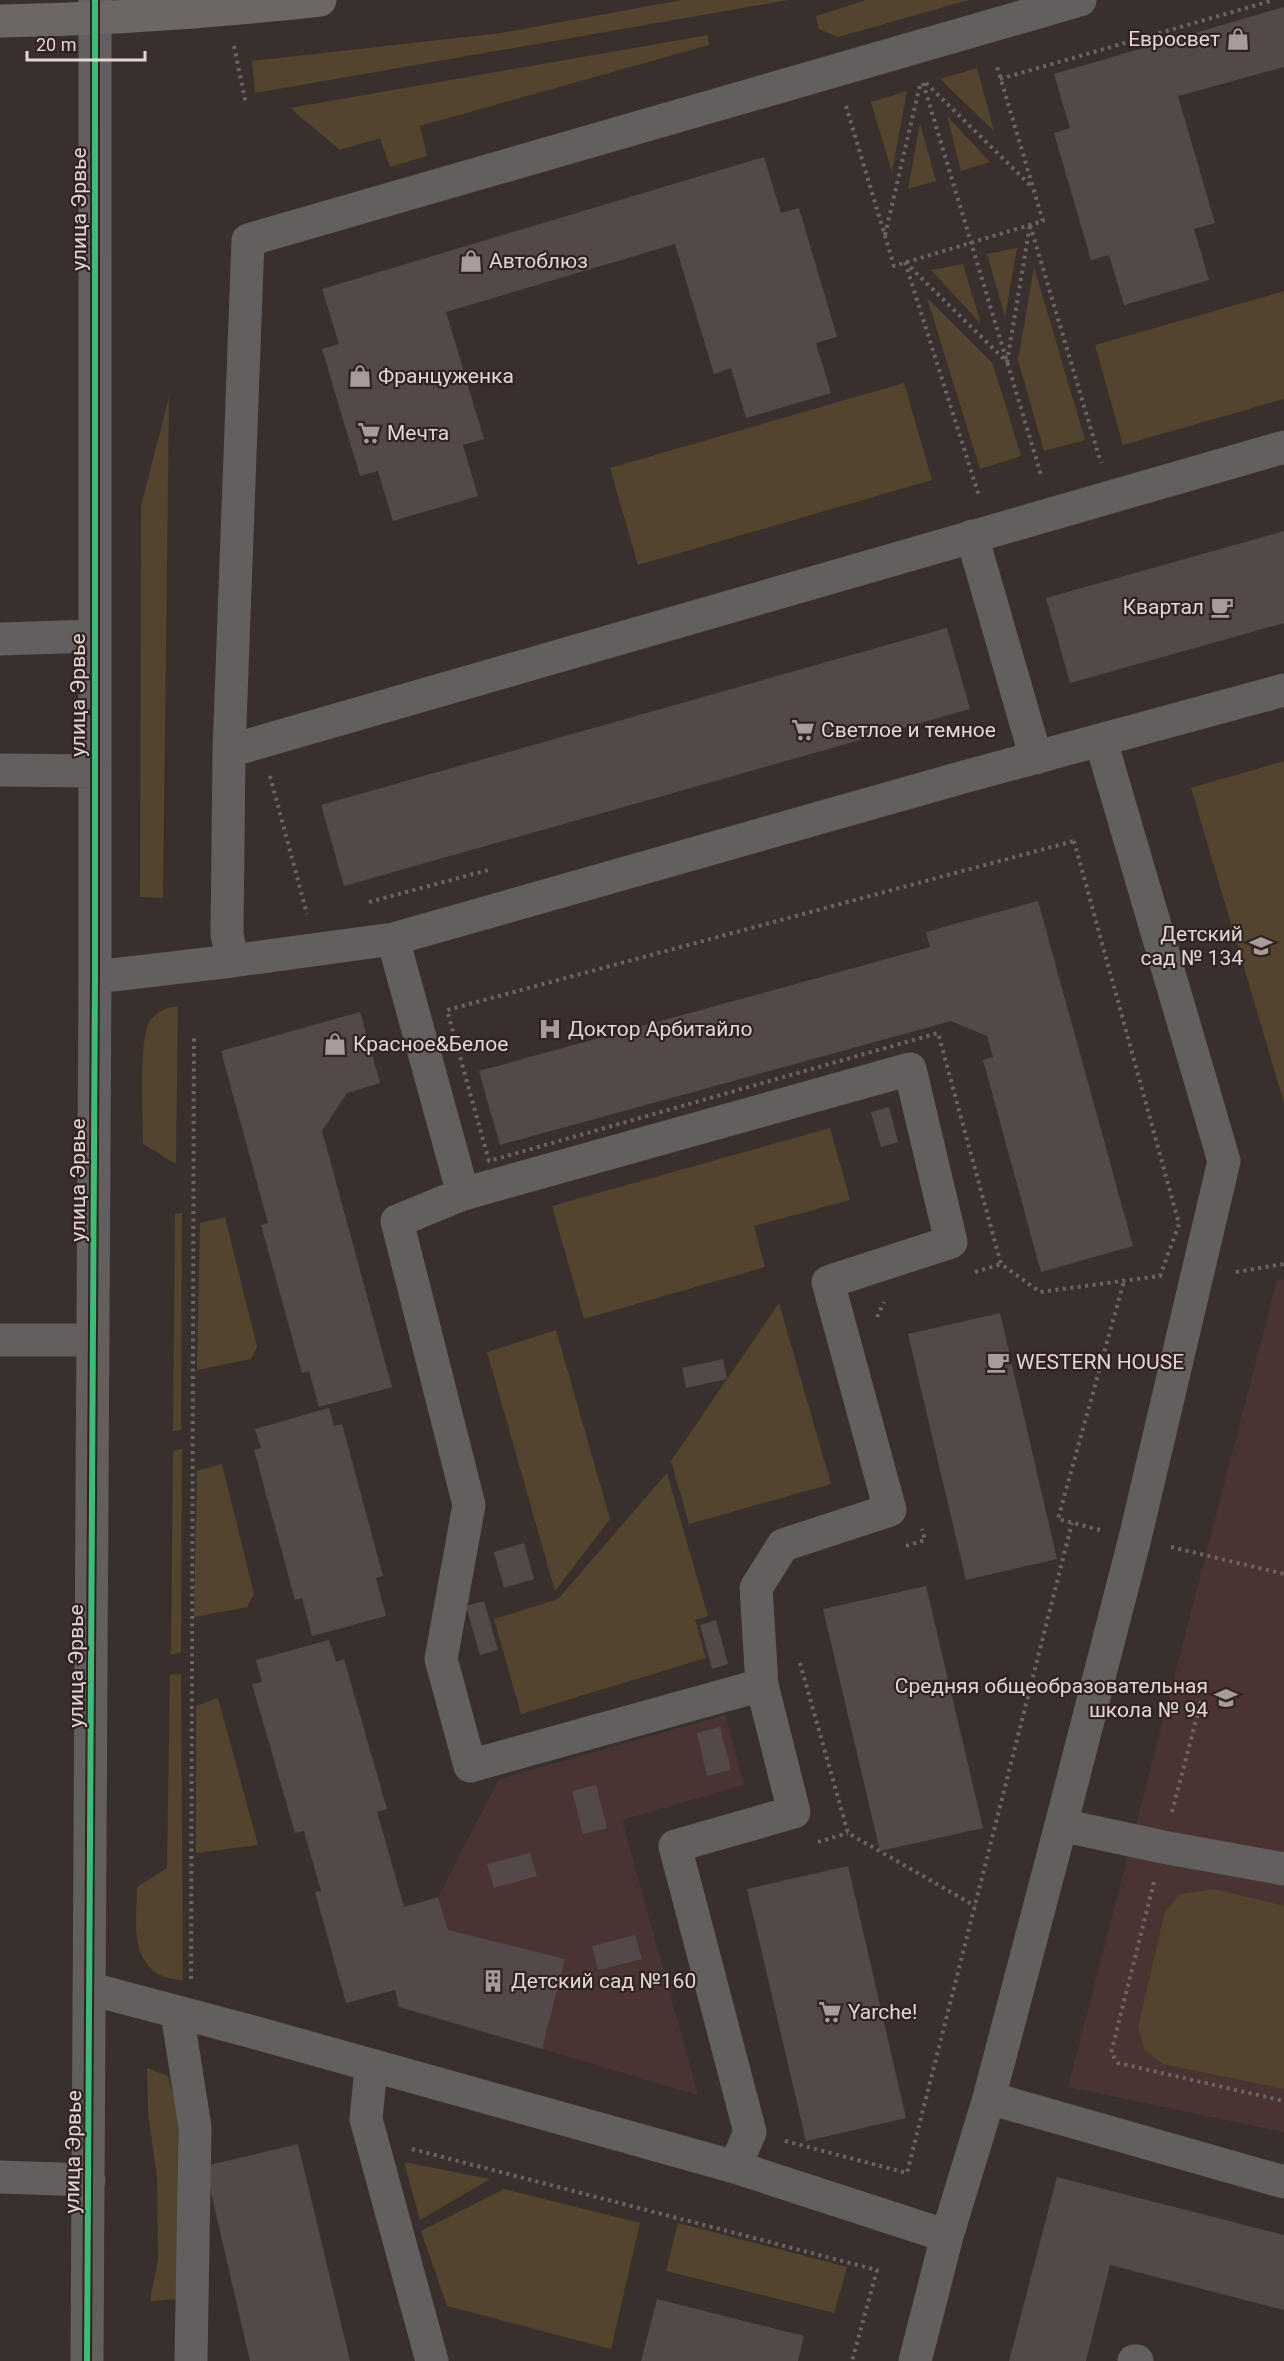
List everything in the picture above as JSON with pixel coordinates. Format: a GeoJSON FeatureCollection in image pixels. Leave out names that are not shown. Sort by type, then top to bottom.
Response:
{"type":"FeatureCollection","features":[{"type":"Feature","properties":{"kind":"main road"},"geometry":{"type":"LineString","coordinates":[[0,21],[95,10],[226,10],[320,0]]}},
{"type":"Feature","properties":{"kind":"street"},"geometry":{"type":"LineString","coordinates":[[232,961],[227,934],[229,751],[248,240],[1080,0]]}},
{"type":"Feature","properties":{"kind":"street","name":"улица Эрвье"},"geometry":{"type":"LineString","coordinates":[[87,2361],[91,1989],[95,977],[95,10]]}},
{"type":"Feature","properties":{"kind":"street"},"geometry":{"type":"LineString","coordinates":[[229,751],[1284,447]]}},
{"type":"Feature","properties":{"kind":"street"},"geometry":{"type":"LineString","coordinates":[[981,533],[1036,758]]}},
{"type":"Feature","properties":{"kind":"street"},"geometry":{"type":"LineString","coordinates":[[0,639],[95,636]]}},
{"type":"Feature","properties":{"kind":"street"},"geometry":{"type":"LineString","coordinates":[[95,977],[393,939],[1284,690]]}},
{"type":"Feature","properties":{"kind":"street"},"geometry":{"type":"LineString","coordinates":[[915,2361],[947,2236],[989,2098],[1135,1538],[1224,1161],[1101,741]]}},
{"type":"Feature","properties":{"kind":"street"},"geometry":{"type":"LineString","coordinates":[[0,770],[95,771]]}},
{"type":"Feature","properties":{"kind":"street"},"geometry":{"type":"LineString","coordinates":[[393,939],[463,1194]]}},
{"type":"Feature","properties":{"kind":"street"},"geometry":{"type":"LineString","coordinates":[[735,2167],[750,2132],[675,1846],[794,1812],[762,1685],[756,1588],[783,1545],[890,1510],[828,1282],[951,1242],[910,1069],[463,1194],[398,1221],[469,1505],[441,1659],[470,1766],[762,1685]]}},
{"type":"Feature","properties":{"kind":"street"},"geometry":{"type":"LineString","coordinates":[[0,1340],[93,1340]]}},
{"type":"Feature","properties":{"kind":"street"},"geometry":{"type":"LineString","coordinates":[[1061,1825],[1163,1847],[1284,1869]]}},
{"type":"Feature","properties":{"kind":"street"},"geometry":{"type":"LineString","coordinates":[[91,1989],[735,2167],[947,2236]]}},
{"type":"Feature","properties":{"kind":"street"},"geometry":{"type":"LineString","coordinates":[[177,2013],[195,2127],[191,2361]]}},
{"type":"Feature","properties":{"kind":"street"},"geometry":{"type":"LineString","coordinates":[[371,2067],[366,2119],[432,2361]]}},
{"type":"Feature","properties":{"kind":"street"},"geometry":{"type":"LineString","coordinates":[[989,2098],[1284,2182]]}},
{"type":"Feature","properties":{"kind":"street"},"geometry":{"type":"LineString","coordinates":[[0,2177],[89,2180]]}},
{"type":"Feature","properties":{"kind":"path"},"geometry":{"type":"LineString","coordinates":[[1000,80],[1274,0]]}},
{"type":"Feature","properties":{"kind":"path"},"geometry":{"type":"LineString","coordinates":[[226,10],[246,104]]}},
{"type":"Feature","properties":{"kind":"path"},"geometry":{"type":"LineString","coordinates":[[835,70],[894,266],[1043,221],[985,28]]}},
{"type":"Feature","properties":{"kind":"path"},"geometry":{"type":"LineString","coordinates":[[922,78],[1032,188]]}},
{"type":"Feature","properties":{"kind":"path"},"geometry":{"type":"LineString","coordinates":[[885,236],[922,78]]}},
{"type":"Feature","properties":{"kind":"path"},"geometry":{"type":"LineString","coordinates":[[922,78],[1053,513]]}},
{"type":"Feature","properties":{"kind":"path"},"geometry":{"type":"LineString","coordinates":[[1007,362],[1030,225]]}},
{"type":"Feature","properties":{"kind":"path"},"geometry":{"type":"LineString","coordinates":[[1030,225],[1111,496]]}},
{"type":"Feature","properties":{"kind":"path"},"geometry":{"type":"LineString","coordinates":[[905,262],[1007,362]]}},
{"type":"Feature","properties":{"kind":"path"},"geometry":{"type":"LineString","coordinates":[[905,262],[981,533]]}},
{"type":"Feature","properties":{"kind":"path"},"geometry":{"type":"LineString","coordinates":[[270,773],[309,919]]}},
{"type":"Feature","properties":{"kind":"path"},"geometry":{"type":"LineString","coordinates":[[359,905],[496,868]]}},
{"type":"Feature","properties":{"kind":"path"},"geometry":{"type":"LineString","coordinates":[[970,1274],[1001,1264]]}},
{"type":"Feature","properties":{"kind":"path"},"geometry":{"type":"LineString","coordinates":[[874,1327],[885,1299]]}},
{"type":"Feature","properties":{"kind":"path"},"geometry":{"type":"LineString","coordinates":[[904,1546],[925,1540],[922,1529]]}},
{"type":"Feature","properties":{"kind":"path"},"geometry":{"type":"LineString","coordinates":[[797,1653],[848,1833],[975,1906]]}},
{"type":"Feature","properties":{"kind":"path"},"geometry":{"type":"LineString","coordinates":[[1201,1701],[1111,2053],[1118,2063],[1284,2101]]}},
{"type":"Feature","properties":{"kind":"path"},"geometry":{"type":"LineString","coordinates":[[813,1843],[848,1833]]}},
{"type":"Feature","properties":{"kind":"path"},"geometry":{"type":"LineString","coordinates":[[366,2119],[402,2146],[877,2270],[852,2361]]}},
{"type":"Feature","properties":{"kind":"shaded area"},"geometry":{"type":"Polygon","coordinates":[[[682,0],[789,0],[255,93],[252,61],[501,33],[682,0]]]}},
{"type":"Feature","properties":{"kind":"shaded area"},"geometry":{"type":"Polygon","coordinates":[[[866,0],[969,0],[838,37],[819,29],[816,16],[866,0]]]}},
{"type":"Feature","properties":{"kind":"shaded area"},"geometry":{"type":"Polygon","coordinates":[[[708,35],[709,45],[420,126],[427,156],[390,167],[380,138],[340,150],[290,108],[708,35]]]}},
{"type":"Feature","properties":{"kind":"shaded area"},"geometry":{"type":"Polygon","coordinates":[[[977,68],[994,131],[940,79],[977,68]]]}},
{"type":"Feature","properties":{"kind":"shaded area"},"geometry":{"type":"Polygon","coordinates":[[[907,91],[892,172],[871,102],[907,91]]]}},
{"type":"Feature","properties":{"kind":"shaded area"},"geometry":{"type":"Polygon","coordinates":[[[947,116],[990,162],[961,171],[947,116]]]}},
{"type":"Feature","properties":{"kind":"shaded area"},"geometry":{"type":"Polygon","coordinates":[[[920,123],[936,181],[908,189],[920,123]]]}},
{"type":"Feature","properties":{"kind":"shaded area"},"geometry":{"type":"Polygon","coordinates":[[[1017,248],[1005,317],[987,254],[1017,248]]]}},
{"type":"Feature","properties":{"kind":"shaded area"},"geometry":{"type":"Polygon","coordinates":[[[963,264],[981,324],[931,270],[963,264]]]}},
{"type":"Feature","properties":{"kind":"shaded area"},"geometry":{"type":"Polygon","coordinates":[[[1034,267],[1085,440],[1044,451],[1018,360],[1034,267]]]}},
{"type":"Feature","properties":{"kind":"shaded area"},"geometry":{"type":"Polygon","coordinates":[[[1284,291],[1284,399],[1123,445],[1095,345],[1284,291]]]}},
{"type":"Feature","properties":{"kind":"shaded area"},"geometry":{"type":"Polygon","coordinates":[[[927,298],[993,364],[1021,456],[980,469],[927,298]]]}},
{"type":"Feature","properties":{"kind":"shaded area"},"geometry":{"type":"Polygon","coordinates":[[[904,383],[932,480],[638,565],[610,468],[904,383]]]}},
{"type":"Feature","properties":{"kind":"shaded area"},"geometry":{"type":"Polygon","coordinates":[[[169,397],[163,898],[140,897],[141,506],[169,397]]]}},
{"type":"Feature","properties":{"kind":"shaded area","name":"Детский сад № 134"},"geometry":{"type":"Polygon","coordinates":[[[1284,761],[1284,1103],[1191,788],[1284,761]]]}},
{"type":"Feature","properties":{"kind":"shaded area"},"geometry":{"type":"Polygon","coordinates":[[[178,1006],[176,1164],[143,1144],[142,1080],[144,1045],[150,1021],[162,1010],[178,1006]]]}},
{"type":"Feature","properties":{"kind":"shaded area"},"geometry":{"type":"Polygon","coordinates":[[[830,1128],[850,1200],[754,1226],[765,1267],[584,1319],[552,1206],[830,1128]]]}},
{"type":"Feature","properties":{"kind":"shaded area"},"geometry":{"type":"Polygon","coordinates":[[[182,1213],[181,1430],[173,1431],[175,1214],[182,1213]]]}},
{"type":"Feature","properties":{"kind":"shaded area"},"geometry":{"type":"Polygon","coordinates":[[[225,1217],[257,1347],[251,1359],[197,1370],[200,1223],[225,1217]]]}},
{"type":"Feature","properties":{"kind":"shaded area","name":"Средняя общеобразовательная школа № 94"},"geometry":{"type":"Polygon","coordinates":[[[1284,1279],[1284,2132],[1068,2087],[1277,1280],[1284,1279]]]}},
{"type":"Feature","properties":{"kind":"shaded area"},"geometry":{"type":"Polygon","coordinates":[[[779,1303],[831,1484],[689,1524],[671,1461],[779,1303]]]}},
{"type":"Feature","properties":{"kind":"shaded area"},"geometry":{"type":"Polygon","coordinates":[[[556,1330],[610,1519],[555,1591],[487,1352],[556,1330]]]}},
{"type":"Feature","properties":{"kind":"shaded area"},"geometry":{"type":"Polygon","coordinates":[[[182,1449],[181,1652],[171,1655],[173,1451],[182,1449]]]}},
{"type":"Feature","properties":{"kind":"shaded area"},"geometry":{"type":"Polygon","coordinates":[[[222,1464],[254,1594],[247,1607],[194,1617],[197,1471],[222,1464]]]}},
{"type":"Feature","properties":{"kind":"shaded area"},"geometry":{"type":"Polygon","coordinates":[[[667,1473],[708,1616],[695,1620],[706,1658],[521,1714],[494,1619],[558,1599],[667,1473]]]}},
{"type":"Feature","properties":{"kind":"shaded area"},"geometry":{"type":"Polygon","coordinates":[[[181,1674],[183,1981],[164,1977],[145,1961],[137,1938],[136,1925],[137,1887],[167,1868],[170,1675],[181,1674]]]}},
{"type":"Feature","properties":{"kind":"shaded area"},"geometry":{"type":"Polygon","coordinates":[[[218,1698],[258,1845],[196,1853],[196,1706],[218,1698]]]}},
{"type":"Feature","properties":{"kind":"shaded area"},"geometry":{"type":"Polygon","coordinates":[[[725,1715],[744,1785],[622,1820],[698,2095],[542,2049],[448,1930],[438,1897],[499,1779],[725,1715]]]}},
{"type":"Feature","properties":{"kind":"shaded area"},"geometry":{"type":"Polygon","coordinates":[[[1214,1889],[1284,1906],[1284,2089],[1163,2064],[1144,2049],[1138,2027],[1165,1912],[1180,1894],[1214,1889]]]}},
{"type":"Feature","properties":{"kind":"shaded area"},"geometry":{"type":"Polygon","coordinates":[[[147,2068],[168,2076],[178,2113],[177,2299],[150,2301],[158,2259],[157,2177],[148,2113],[147,2068]]]}},
{"type":"Feature","properties":{"kind":"shaded area"},"geometry":{"type":"Polygon","coordinates":[[[404,2162],[490,2179],[420,2220],[404,2162]]]}},
{"type":"Feature","properties":{"kind":"shaded area"},"geometry":{"type":"Polygon","coordinates":[[[504,2189],[640,2223],[611,2349],[447,2306],[421,2231],[504,2189]]]}},
{"type":"Feature","properties":{"kind":"shaded area"},"geometry":{"type":"Polygon","coordinates":[[[678,2223],[847,2267],[834,2313],[666,2271],[678,2223]]]}},
{"type":"Feature","properties":{"kind":"building"},"geometry":{"type":"Polygon","coordinates":[[[1284,7],[1284,67],[1178,96],[1215,223],[1194,229],[1209,280],[1124,305],[1109,255],[1091,260],[1054,133],[1070,128],[1054,74],[1284,7]]]}},
{"type":"Feature","properties":{"kind":"building"},"geometry":{"type":"Polygon","coordinates":[[[764,157],[781,213],[799,208],[837,337],[816,343],[831,393],[746,418],[731,368],[714,374],[675,244],[446,312],[484,439],[463,445],[478,496],[393,521],[378,471],[360,476],[322,349],[339,344],[322,289],[764,157]]]}},
{"type":"Feature","properties":{"kind":"building"},"geometry":{"type":"Polygon","coordinates":[[[1284,531],[1284,623],[1070,683],[1046,598],[1284,531]]]}},
{"type":"Feature","properties":{"kind":"building"},"geometry":{"type":"Polygon","coordinates":[[[947,628],[970,709],[344,886],[321,805],[947,628]]]}},
{"type":"Feature","properties":{"kind":"building"},"geometry":{"type":"Polygon","coordinates":[[[1038,901],[1133,1246],[1041,1272],[983,1060],[993,1057],[987,1036],[951,1021],[500,1145],[479,1071],[930,947],[926,932],[1038,901]]]}},
{"type":"Feature","properties":{"kind":"building"},"geometry":{"type":"Polygon","coordinates":[[[360,1012],[380,1083],[347,1093],[322,1131],[392,1387],[319,1407],[309,1371],[302,1373],[261,1225],[268,1223],[221,1051],[360,1012]]]}},
{"type":"Feature","properties":{"kind":"building"},"geometry":{"type":"Polygon","coordinates":[[[889,1107],[898,1142],[881,1147],[871,1112],[889,1107]]]}},
{"type":"Feature","properties":{"kind":"building"},"geometry":{"type":"Polygon","coordinates":[[[1000,1313],[1057,1559],[966,1580],[908,1334],[1000,1313]]]}},
{"type":"Feature","properties":{"kind":"building"},"geometry":{"type":"Polygon","coordinates":[[[723,1359],[727,1379],[686,1388],[682,1368],[723,1359]]]}},
{"type":"Feature","properties":{"kind":"building"},"geometry":{"type":"Polygon","coordinates":[[[329,1408],[334,1426],[342,1424],[383,1576],[376,1578],[386,1616],[312,1636],[302,1598],[295,1600],[254,1450],[261,1448],[255,1429],[329,1408]]]}},
{"type":"Feature","properties":{"kind":"building"},"geometry":{"type":"Polygon","coordinates":[[[524,1543],[534,1579],[504,1588],[494,1552],[524,1543]]]}},
{"type":"Feature","properties":{"kind":"building"},"geometry":{"type":"Polygon","coordinates":[[[926,1586],[983,1828],[880,1851],[823,1609],[926,1586]]]}},
{"type":"Feature","properties":{"kind":"building"},"geometry":{"type":"Polygon","coordinates":[[[484,1601],[498,1650],[480,1655],[466,1606],[484,1601]]]}},
{"type":"Feature","properties":{"kind":"building"},"geometry":{"type":"Polygon","coordinates":[[[716,1620],[728,1664],[712,1669],[700,1625],[716,1620]]]}},
{"type":"Feature","properties":{"kind":"building"},"geometry":{"type":"Polygon","coordinates":[[[329,1640],[336,1662],[344,1659],[387,1809],[377,1812],[404,1907],[438,1897],[448,1930],[565,1959],[542,2049],[399,2007],[395,1990],[346,2003],[315,1892],[321,1891],[304,1831],[295,1833],[252,1684],[262,1682],[256,1660],[329,1640]]]}},
{"type":"Feature","properties":{"kind":"building"},"geometry":{"type":"Polygon","coordinates":[[[720,1727],[731,1770],[707,1776],[697,1733],[720,1727]]]}},
{"type":"Feature","properties":{"kind":"building"},"geometry":{"type":"Polygon","coordinates":[[[596,1785],[607,1828],[583,1834],[572,1791],[596,1785]]]}},
{"type":"Feature","properties":{"kind":"building"},"geometry":{"type":"Polygon","coordinates":[[[530,1853],[537,1876],[494,1888],[487,1864],[530,1853]]]}},
{"type":"Feature","properties":{"kind":"building"},"geometry":{"type":"Polygon","coordinates":[[[848,1866],[906,2118],[806,2141],[747,1889],[848,1866]]]}},
{"type":"Feature","properties":{"kind":"building"},"geometry":{"type":"Polygon","coordinates":[[[635,1935],[642,1959],[598,1970],[592,1946],[635,1935]]]}},
{"type":"Feature","properties":{"kind":"building"},"geometry":{"type":"Polygon","coordinates":[[[298,2144],[350,2361],[250,2361],[205,2166],[298,2144]]]}},
{"type":"Feature","properties":{"kind":"building"},"geometry":{"type":"Polygon","coordinates":[[[1057,2177],[1284,2235],[1284,2310],[1110,2265],[1086,2361],[1009,2361],[1057,2177]]]}},
{"type":"Feature","properties":{"kind":"building"},"geometry":{"type":"Polygon","coordinates":[[[657,2299],[804,2336],[798,2361],[641,2361],[657,2299]]]}},
{"type":"Feature","properties":{"kind":"cycle path"},"geometry":{"type":"LineString","coordinates":[[87,2361],[95,977],[95,0]]}},
{"type":"Feature","properties":{"kind":"place","name":"Евросвет"},"geometry":{"type":"Point","coordinates":[1238,39]}},
{"type":"Feature","properties":{"kind":"place","name":"Автоблюз"},"geometry":{"type":"Point","coordinates":[471,261]}},
{"type":"Feature","properties":{"kind":"place","name":"Француженка"},"geometry":{"type":"Point","coordinates":[360,376]}},
{"type":"Feature","properties":{"kind":"place","name":"Мечта"},"geometry":{"type":"Point","coordinates":[369,433]}},
{"type":"Feature","properties":{"kind":"place","name":"Квартал"},"geometry":{"type":"Point","coordinates":[1222,607]}},
{"type":"Feature","properties":{"kind":"place","name":"Светлое и темное"},"geometry":{"type":"Point","coordinates":[803,730]}},
{"type":"Feature","properties":{"kind":"place","name":"Детский сад № 134"},"geometry":{"type":"Point","coordinates":[1261,946]}},
{"type":"Feature","properties":{"kind":"place","name":"Доктор Арбитайло"},"geometry":{"type":"Point","coordinates":[550,1029]}},
{"type":"Feature","properties":{"kind":"place","name":"Красное&Белое"},"geometry":{"type":"Point","coordinates":[335,1044]}},
{"type":"Feature","properties":{"kind":"place","name":"WESTERN HOUSE"},"geometry":{"type":"Point","coordinates":[998,1362]}},
{"type":"Feature","properties":{"kind":"place","name":"Средняя общеобразовательная школа № 94"},"geometry":{"type":"Point","coordinates":[1226,1698]}},
{"type":"Feature","properties":{"kind":"place","name":"Детский сад №160"},"geometry":{"type":"Point","coordinates":[493,1981]}},
{"type":"Feature","properties":{"kind":"place","name":"Yarche!"},"geometry":{"type":"Point","coordinates":[830,2012]}}]}
